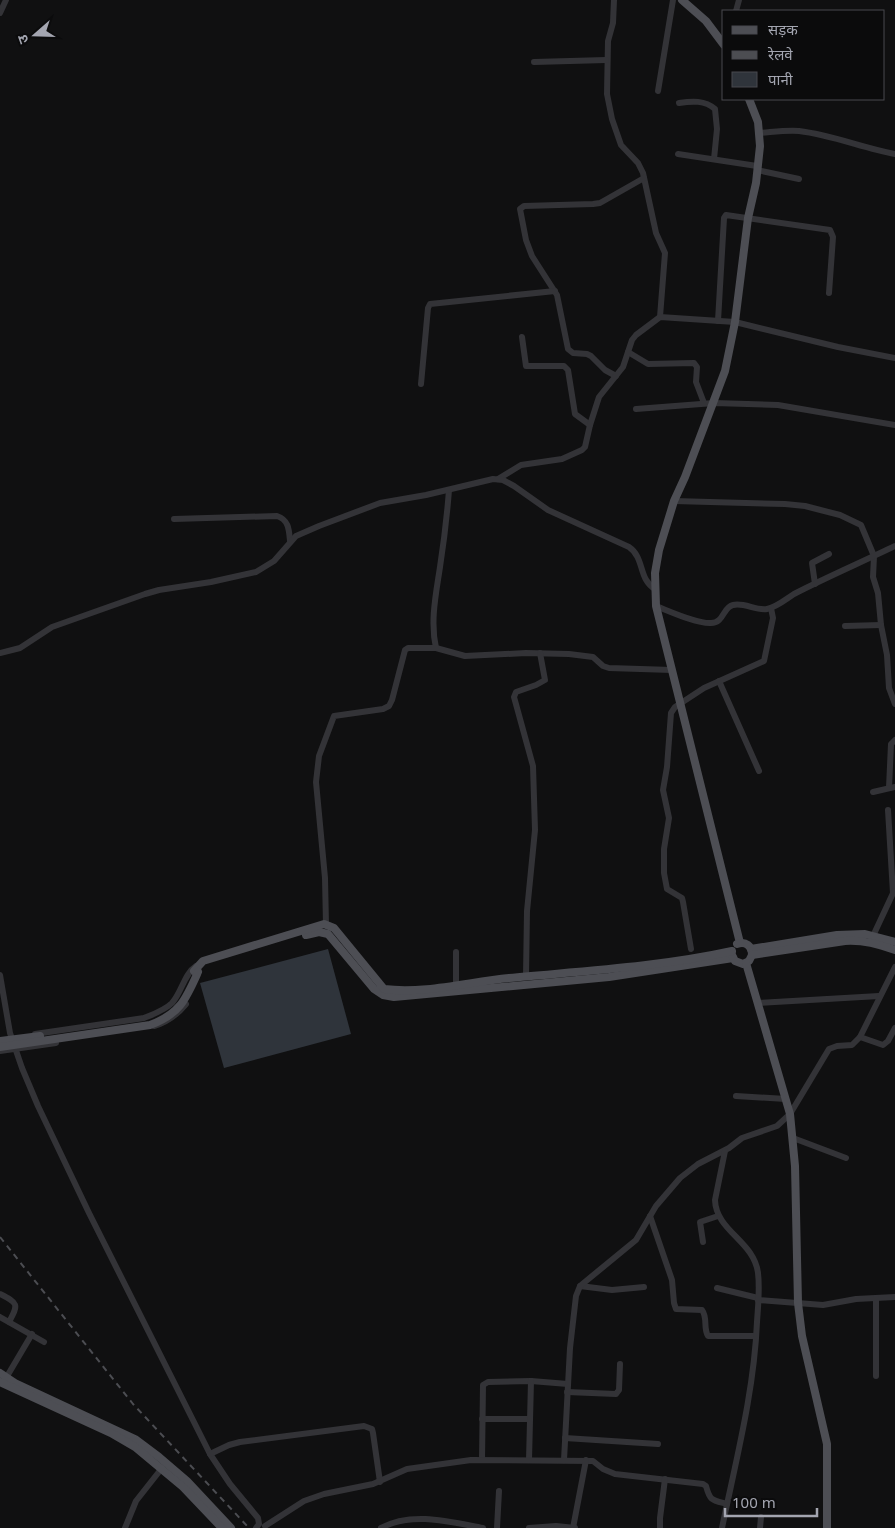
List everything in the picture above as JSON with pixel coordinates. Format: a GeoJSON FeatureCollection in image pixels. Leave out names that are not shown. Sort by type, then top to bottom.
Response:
{"type":"FeatureCollection","features":[{"type":"Feature","properties":{"kind":"main road"},"geometry":{"type":"LineString","coordinates":[[682,0],[706,21],[722,42]]}},
{"type":"Feature","properties":{"kind":"main road"},"geometry":{"type":"LineString","coordinates":[[740,943],[656,606],[655,589],[659,550],[674,501],[686,477],[726,372],[757,168],[760,133],[749,100]]}},
{"type":"Feature","properties":{"kind":"main road"},"geometry":{"type":"LineString","coordinates":[[0,1040],[149,1020],[167,1012],[178,1002],[203,961],[326,925],[334,928],[384,989],[396,991],[526,976],[604,970],[732,954]]}},
{"type":"Feature","properties":{"kind":"main road"},"geometry":{"type":"LineString","coordinates":[[0,1049],[150,1025],[176,1011],[182,1003],[198,969],[215,962],[319,932],[330,935],[374,988],[383,995],[394,997],[609,977],[732,954]]}},
{"type":"Feature","properties":{"kind":"main road"},"geometry":{"type":"LineString","coordinates":[[752,952],[837,935],[865,934],[895,942]]}},
{"type":"Feature","properties":{"kind":"main road"},"geometry":{"type":"LineString","coordinates":[[752,952],[859,940],[895,950]]}},
{"type":"Feature","properties":{"kind":"main road"},"geometry":{"type":"LineString","coordinates":[[732,954],[734,947],[740,943],[748,944],[752,952]]}},
{"type":"Feature","properties":{"kind":"main road"},"geometry":{"type":"LineString","coordinates":[[752,952],[746,963],[790,1114],[793,1138],[798,1303],[802,1336],[827,1444],[827,1528]]}},
{"type":"Feature","properties":{"kind":"main road"},"geometry":{"type":"LineString","coordinates":[[732,954],[739,963],[746,963]]}},
{"type":"Feature","properties":{"kind":"main road"},"geometry":{"type":"LineString","coordinates":[[2,1378],[135,1447],[184,1487],[222,1528]]}},
{"type":"Feature","properties":{"kind":"main road"},"geometry":{"type":"LineString","coordinates":[[2,1378],[135,1439],[160,1457],[187,1481],[231,1528]]}},
{"type":"Feature","properties":{"kind":"street"},"geometry":{"type":"LineString","coordinates":[[0,12],[6,0]]}},
{"type":"Feature","properties":{"kind":"street"},"geometry":{"type":"LineString","coordinates":[[614,0],[613,23],[608,41],[606,60],[607,94],[617,136],[624,150],[638,163],[644,178],[656,233],[665,253],[660,317]]}},
{"type":"Feature","properties":{"kind":"street"},"geometry":{"type":"LineString","coordinates":[[658,91],[673,0]]}},
{"type":"Feature","properties":{"kind":"street"},"geometry":{"type":"LineString","coordinates":[[534,62],[606,60]]}},
{"type":"Feature","properties":{"kind":"street"},"geometry":{"type":"LineString","coordinates":[[679,104],[690,101],[700,102],[716,109],[714,159]]}},
{"type":"Feature","properties":{"kind":"street"},"geometry":{"type":"LineString","coordinates":[[760,133],[782,131],[810,133],[895,154]]}},
{"type":"Feature","properties":{"kind":"street"},"geometry":{"type":"LineString","coordinates":[[678,154],[714,159],[799,179]]}},
{"type":"Feature","properties":{"kind":"street"},"geometry":{"type":"LineString","coordinates":[[616,376],[605,370],[587,354],[573,353],[568,349],[560,304],[555,291],[530,250],[525,235],[521,208],[524,206],[600,203],[644,178]]}},
{"type":"Feature","properties":{"kind":"street"},"geometry":{"type":"LineString","coordinates":[[718,321],[724,216],[728,214],[830,230],[833,237],[829,293]]}},
{"type":"Feature","properties":{"kind":"street"},"geometry":{"type":"LineString","coordinates":[[421,384],[428,308],[430,304],[555,291]]}},
{"type":"Feature","properties":{"kind":"street"},"geometry":{"type":"LineString","coordinates":[[0,653],[20,648],[52,627],[145,594],[256,572],[269,566],[290,541],[303,533],[380,503],[426,496],[498,479],[526,464],[562,459],[578,452],[585,446],[599,397],[625,363],[636,335],[660,317],[735,322],[864,353],[895,358]]}},
{"type":"Feature","properties":{"kind":"street"},"geometry":{"type":"LineString","coordinates":[[522,337],[526,366],[564,366],[568,370],[575,414],[590,425]]}},
{"type":"Feature","properties":{"kind":"street"},"geometry":{"type":"LineString","coordinates":[[628,352],[648,364],[694,363],[697,367],[696,382],[704,403]]}},
{"type":"Feature","properties":{"kind":"street"},"geometry":{"type":"LineString","coordinates":[[636,408],[704,403],[778,405],[895,424]]}},
{"type":"Feature","properties":{"kind":"street"},"geometry":{"type":"LineString","coordinates":[[498,479],[514,486],[548,510],[634,550],[640,559],[646,582],[655,589]]}},
{"type":"Feature","properties":{"kind":"street"},"geometry":{"type":"LineString","coordinates":[[436,648],[433,633],[433,617],[446,526],[449,490]]}},
{"type":"Feature","properties":{"kind":"street"},"geometry":{"type":"LineString","coordinates":[[674,501],[805,506],[840,515],[861,525],[874,556],[873,577],[878,593],[881,625],[887,654],[889,688],[895,704]]}},
{"type":"Feature","properties":{"kind":"street"},"geometry":{"type":"LineString","coordinates":[[174,519],[277,516],[287,522],[290,541]]}},
{"type":"Feature","properties":{"kind":"street"},"geometry":{"type":"LineString","coordinates":[[656,606],[709,624],[718,621],[728,607],[732,605],[743,605],[760,609],[771,608],[815,584],[895,546]]}},
{"type":"Feature","properties":{"kind":"street"},"geometry":{"type":"LineString","coordinates":[[815,584],[812,563],[829,554]]}},
{"type":"Feature","properties":{"kind":"street"},"geometry":{"type":"LineString","coordinates":[[691,949],[682,898],[666,890],[664,873],[664,850],[669,818],[663,790],[667,768],[671,713],[681,703],[720,681],[764,661],[773,618],[771,608]]}},
{"type":"Feature","properties":{"kind":"street"},"geometry":{"type":"LineString","coordinates":[[845,626],[881,625]]}},
{"type":"Feature","properties":{"kind":"street"},"geometry":{"type":"LineString","coordinates":[[326,925],[325,878],[316,782],[320,756],[334,716],[386,708],[392,700],[405,650],[410,647],[436,648],[465,656],[540,653],[569,654],[593,657],[603,666],[609,668],[672,670]]}},
{"type":"Feature","properties":{"kind":"street"},"geometry":{"type":"LineString","coordinates":[[526,976],[527,911],[535,830],[533,766],[514,697],[516,692],[545,680],[540,653]]}},
{"type":"Feature","properties":{"kind":"street"},"geometry":{"type":"LineString","coordinates":[[720,681],[759,771]]}},
{"type":"Feature","properties":{"kind":"street"},"geometry":{"type":"LineString","coordinates":[[873,792],[892,787],[891,744],[895,740]]}},
{"type":"Feature","properties":{"kind":"street"},"geometry":{"type":"LineString","coordinates":[[873,936],[894,891],[888,810]]}},
{"type":"Feature","properties":{"kind":"street"},"geometry":{"type":"LineString","coordinates":[[456,952],[456,985]]}},
{"type":"Feature","properties":{"kind":"street"},"geometry":{"type":"LineString","coordinates":[[564,1460],[567,1392],[576,1296],[580,1286],[636,1240],[664,1194],[680,1178],[698,1164],[725,1151],[742,1138],[777,1126],[790,1114],[829,1050],[837,1046],[852,1045],[860,1037],[895,967]]}},
{"type":"Feature","properties":{"kind":"street"},"geometry":{"type":"LineString","coordinates":[[0,1040],[144,1018],[167,1008],[174,1001],[189,972],[198,969]]}},
{"type":"Feature","properties":{"kind":"street"},"geometry":{"type":"LineString","coordinates":[[0,1049],[16,1049],[146,1028],[164,1023],[177,1015],[187,1002],[198,969]]}},
{"type":"Feature","properties":{"kind":"street"},"geometry":{"type":"LineString","coordinates":[[0,975],[12,1037],[38,1106],[210,1454],[262,1526],[290,1509],[317,1496],[380,1482],[407,1469],[470,1460],[593,1461],[615,1474],[665,1478],[703,1484],[706,1486],[710,1499],[727,1504]]}},
{"type":"Feature","properties":{"kind":"street"},"geometry":{"type":"LineString","coordinates":[[757,1003],[879,996]]}},
{"type":"Feature","properties":{"kind":"street"},"geometry":{"type":"LineString","coordinates":[[860,1037],[883,1045],[888,1041],[895,1028]]}},
{"type":"Feature","properties":{"kind":"street"},"geometry":{"type":"LineString","coordinates":[[736,1096],[786,1099]]}},
{"type":"Feature","properties":{"kind":"street"},"geometry":{"type":"LineString","coordinates":[[793,1138],[846,1158]]}},
{"type":"Feature","properties":{"kind":"street"},"geometry":{"type":"LineString","coordinates":[[722,1528],[749,1398],[754,1365],[758,1299],[758,1272],[756,1264],[743,1243],[723,1224],[718,1216],[715,1200],[725,1151]]}},
{"type":"Feature","properties":{"kind":"street"},"geometry":{"type":"LineString","coordinates":[[650,1216],[672,1280],[676,1309],[702,1310],[705,1314],[708,1336],[756,1336]]}},
{"type":"Feature","properties":{"kind":"street"},"geometry":{"type":"LineString","coordinates":[[703,1242],[700,1222],[718,1216]]}},
{"type":"Feature","properties":{"kind":"street"},"geometry":{"type":"LineString","coordinates":[[580,1286],[612,1290],[644,1287]]}},
{"type":"Feature","properties":{"kind":"street"},"geometry":{"type":"LineString","coordinates":[[717,1288],[758,1299],[823,1305],[856,1298],[895,1297]]}},
{"type":"Feature","properties":{"kind":"street"},"geometry":{"type":"LineString","coordinates":[[0,1294],[16,1304],[9,1322]]}},
{"type":"Feature","properties":{"kind":"street"},"geometry":{"type":"LineString","coordinates":[[876,1298],[876,1376]]}},
{"type":"Feature","properties":{"kind":"street"},"geometry":{"type":"LineString","coordinates":[[0,1317],[44,1342]]}},
{"type":"Feature","properties":{"kind":"street"},"geometry":{"type":"LineString","coordinates":[[2,1378],[32,1334]]}},
{"type":"Feature","properties":{"kind":"street"},"geometry":{"type":"LineString","coordinates":[[567,1392],[616,1394],[619,1390],[620,1364]]}},
{"type":"Feature","properties":{"kind":"street"},"geometry":{"type":"LineString","coordinates":[[482,1460],[482,1388],[485,1383],[531,1381],[568,1384]]}},
{"type":"Feature","properties":{"kind":"street"},"geometry":{"type":"LineString","coordinates":[[529,1460],[531,1381]]}},
{"type":"Feature","properties":{"kind":"street"},"geometry":{"type":"LineString","coordinates":[[482,1419],[530,1419]]}},
{"type":"Feature","properties":{"kind":"street"},"geometry":{"type":"LineString","coordinates":[[210,1454],[240,1442],[364,1426],[372,1428],[380,1482]]}},
{"type":"Feature","properties":{"kind":"street"},"geometry":{"type":"LineString","coordinates":[[565,1438],[658,1444]]}},
{"type":"Feature","properties":{"kind":"street"},"geometry":{"type":"LineString","coordinates":[[529,1528],[544,1526],[572,1528],[586,1460]]}},
{"type":"Feature","properties":{"kind":"street"},"geometry":{"type":"LineString","coordinates":[[125,1528],[136,1502],[162,1468]]}},
{"type":"Feature","properties":{"kind":"street"},"geometry":{"type":"LineString","coordinates":[[660,1528],[665,1478]]}},
{"type":"Feature","properties":{"kind":"street"},"geometry":{"type":"LineString","coordinates":[[497,1528],[499,1491]]}},
{"type":"Feature","properties":{"kind":"street"},"geometry":{"type":"LineString","coordinates":[[760,1528],[761,1517]]}},
{"type":"Feature","properties":{"kind":"street"},"geometry":{"type":"LineString","coordinates":[[382,1528],[391,1523],[409,1520],[444,1520],[483,1528]]}},
{"type":"Feature","properties":{"kind":"water"},"geometry":{"type":"Polygon","coordinates":[[[328,949],[351,1034],[224,1068],[200,983],[328,949]]]}},
{"type":"Feature","properties":{"kind":"railway"},"geometry":{"type":"LineString","coordinates":[[0,1237],[133,1404],[249,1528]]}}]}
